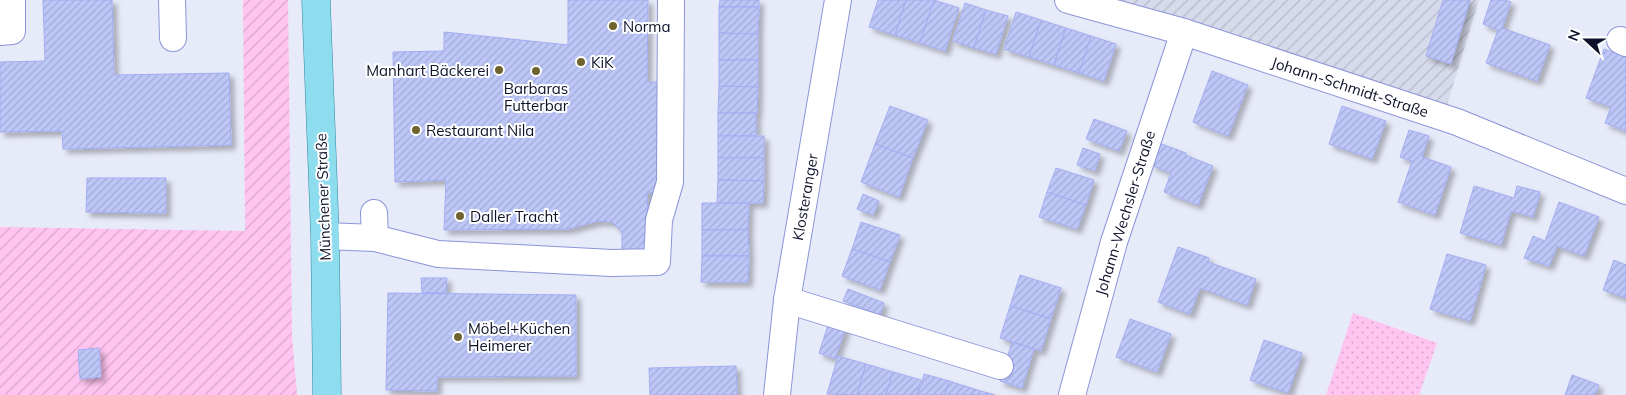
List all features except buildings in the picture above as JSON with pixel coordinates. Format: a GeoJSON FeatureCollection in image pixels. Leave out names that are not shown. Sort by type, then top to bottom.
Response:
{"type":"FeatureCollection","features":[{"type":"Feature","properties":{"kind":"main road","name":"Münchener Straße"},"geometry":{"type":"LineString","coordinates":[[316,0],[325,236],[327,395]]}},
{"type":"Feature","properties":{"kind":"street"},"geometry":{"type":"LineString","coordinates":[[0,32],[12,31],[12,0]]}},
{"type":"Feature","properties":{"kind":"street"},"geometry":{"type":"LineString","coordinates":[[172,0],[173,38]]}},
{"type":"Feature","properties":{"kind":"street"},"geometry":{"type":"LineString","coordinates":[[325,236],[375,226],[438,254],[612,263],[657,262],[659,220],[670,182],[671,0]]}},
{"type":"Feature","properties":{"kind":"street","name":"Klosteranger"},"geometry":{"type":"LineString","coordinates":[[777,395],[788,300],[838,0]]}},
{"type":"Feature","properties":{"kind":"street","name":"Johann-Schmidt-Straße"},"geometry":{"type":"LineString","coordinates":[[1068,0],[1135,8],[1184,32],[1457,122],[1626,191]]}},
{"type":"Feature","properties":{"kind":"street","name":"Johann-Wechsler-Straße"},"geometry":{"type":"LineString","coordinates":[[1072,395],[1114,242],[1184,32]]}},
{"type":"Feature","properties":{"kind":"street"},"geometry":{"type":"LineString","coordinates":[[788,300],[1000,366]]}},
{"type":"Feature","properties":{"kind":"shaded area"},"geometry":{"type":"Polygon","coordinates":[[[243,0],[288,0],[292,335],[297,395],[0,395],[0,227],[245,231],[243,0]]]}},
{"type":"Feature","properties":{"kind":"shaded area"},"geometry":{"type":"Polygon","coordinates":[[[1080,0],[1479,0],[1447,105],[1185,27],[1080,0]]]}},
{"type":"Feature","properties":{"kind":"shaded area"},"geometry":{"type":"Polygon","coordinates":[[[1353,313],[1437,343],[1419,395],[1326,395],[1353,313]]]}},
{"type":"Feature","properties":{"kind":"place","name":"Norma"},"geometry":{"type":"Point","coordinates":[613,26]}},
{"type":"Feature","properties":{"kind":"place","name":"KiK"},"geometry":{"type":"Point","coordinates":[581,62]}},
{"type":"Feature","properties":{"kind":"place","name":"Manhart Bäckerei"},"geometry":{"type":"Point","coordinates":[499,70]}},
{"type":"Feature","properties":{"kind":"place","name":"Barbaras Futterbar"},"geometry":{"type":"Point","coordinates":[536,71]}},
{"type":"Feature","properties":{"kind":"place","name":"Restaurant Nila"},"geometry":{"type":"Point","coordinates":[416,130]}},
{"type":"Feature","properties":{"kind":"place","name":"Daller Tracht"},"geometry":{"type":"Point","coordinates":[460,216]}},
{"type":"Feature","properties":{"kind":"place","name":"Möbel+Küchen Heimerer"},"geometry":{"type":"Point","coordinates":[458,337]}}]}
